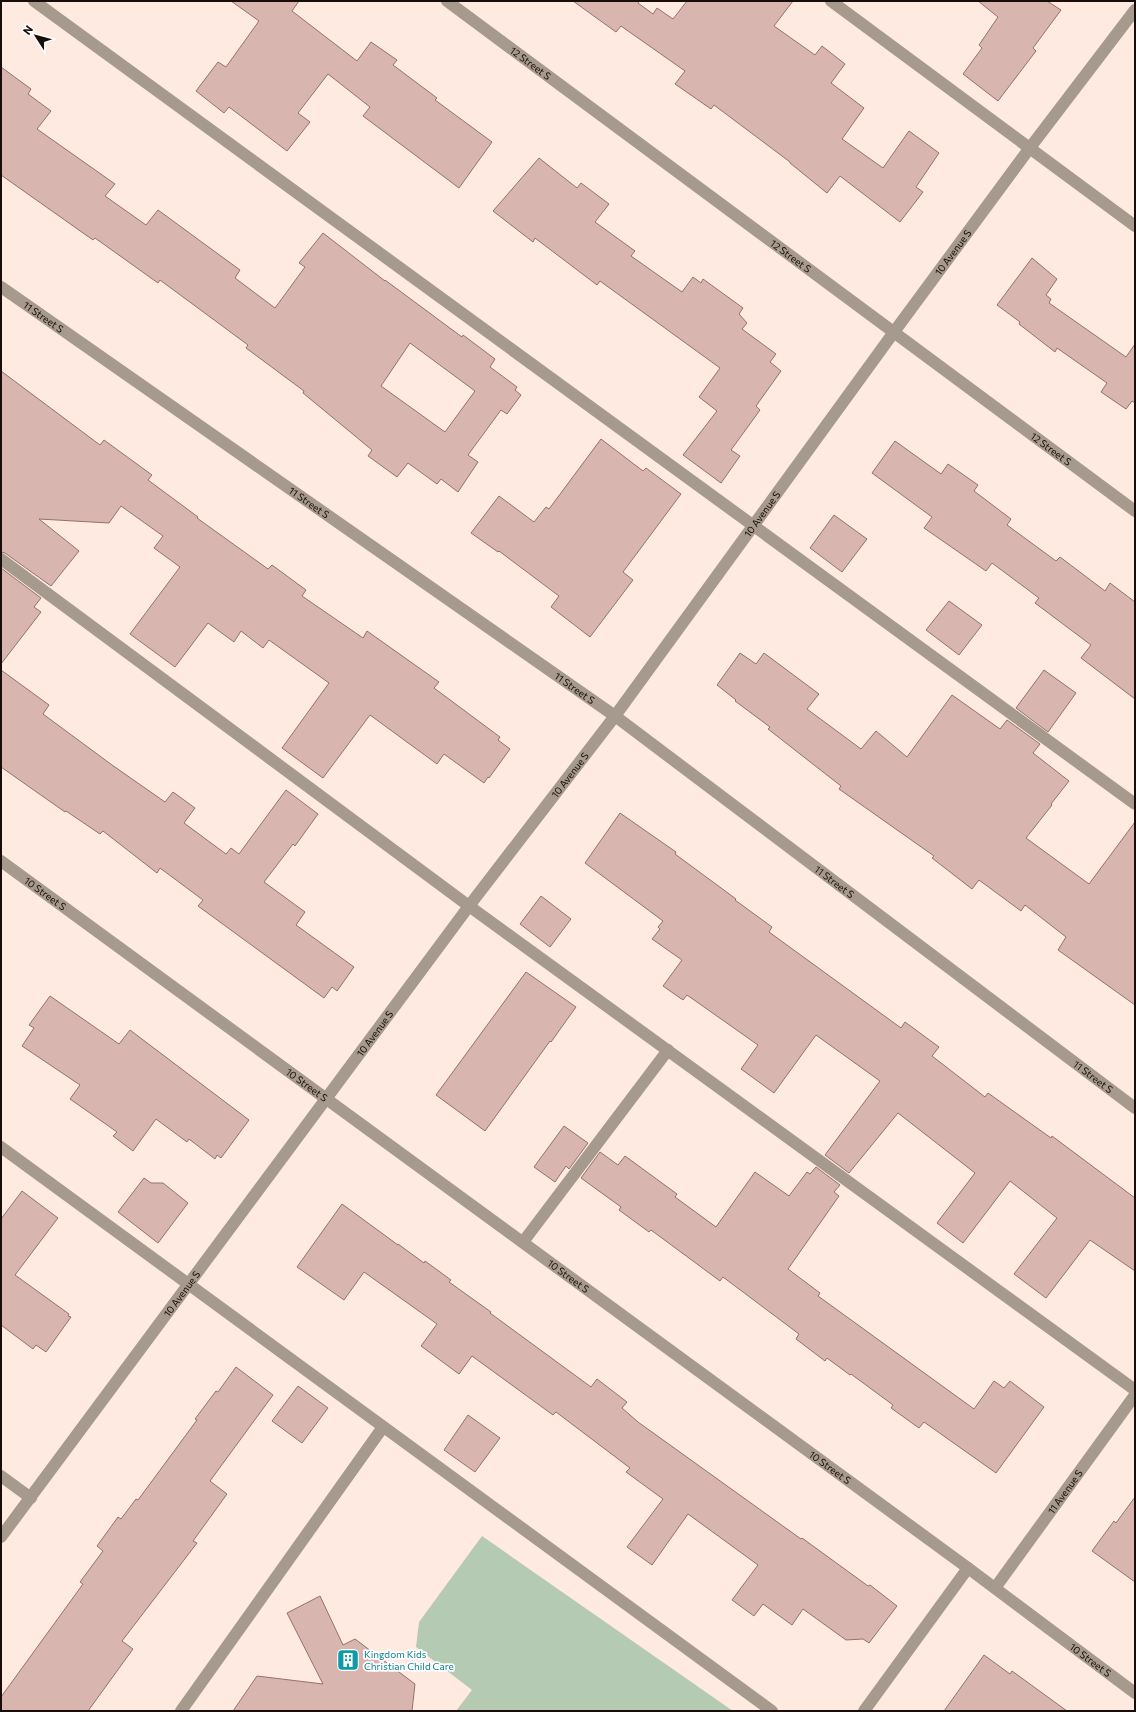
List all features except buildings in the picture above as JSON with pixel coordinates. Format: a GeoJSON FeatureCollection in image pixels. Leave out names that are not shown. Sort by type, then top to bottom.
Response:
{"type":"FeatureCollection","features":[{"type":"Feature","properties":{"kind":"street"},"geometry":{"type":"LineString","coordinates":[[34,1],[1135,804]]}},
{"type":"Feature","properties":{"kind":"street","name":"12 Street S"},"geometry":{"type":"LineString","coordinates":[[447,1],[1135,511]]}},
{"type":"Feature","properties":{"kind":"street"},"geometry":{"type":"LineString","coordinates":[[831,1],[1135,226]]}},
{"type":"Feature","properties":{"kind":"street","name":"10 Avenue S"},"geometry":{"type":"LineString","coordinates":[[1,1537],[469,906],[615,716],[894,332],[1029,149],[1135,10]]}},
{"type":"Feature","properties":{"kind":"street","name":"11 Street S"},"geometry":{"type":"LineString","coordinates":[[1,287],[615,716],[1135,1108]]}},
{"type":"Feature","properties":{"kind":"street"},"geometry":{"type":"LineString","coordinates":[[1,559],[469,906],[1135,1390]]}},
{"type":"Feature","properties":{"kind":"street","name":"10 Street S"},"geometry":{"type":"LineString","coordinates":[[1,860],[968,1568],[1135,1693]]}},
{"type":"Feature","properties":{"kind":"street"},"geometry":{"type":"LineString","coordinates":[[523,1242],[668,1050]]}},
{"type":"Feature","properties":{"kind":"street"},"geometry":{"type":"LineString","coordinates":[[1,1147],[772,1711]]}},
{"type":"Feature","properties":{"kind":"street","name":"11 Avenue S"},"geometry":{"type":"LineString","coordinates":[[995,1588],[1135,1395]]}},
{"type":"Feature","properties":{"kind":"street"},"geometry":{"type":"LineString","coordinates":[[181,1711],[383,1427]]}},
{"type":"Feature","properties":{"kind":"street"},"geometry":{"type":"LineString","coordinates":[[1,1476],[31,1498]]}},
{"type":"Feature","properties":{"kind":"street"},"geometry":{"type":"LineString","coordinates":[[864,1711],[968,1568]]}},
{"type":"Feature","properties":{"kind":"green space"},"geometry":{"type":"Polygon","coordinates":[[[482,1536],[733,1711],[456,1711],[472,1690],[416,1647],[419,1622],[482,1536]]]}},
{"type":"Feature","properties":{"kind":"place","name":"Kingdom Kids Christian Child Care"},"geometry":{"type":"Point","coordinates":[348,1660]}}]}
